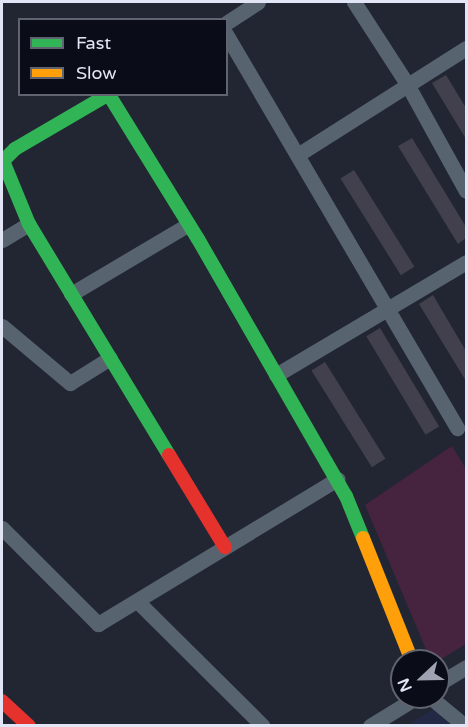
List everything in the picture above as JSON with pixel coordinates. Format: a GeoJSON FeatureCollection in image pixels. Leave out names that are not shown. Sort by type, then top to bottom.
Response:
{"type":"FeatureCollection","features":[{"type":"Feature","properties":{"kind":"street"},"geometry":{"type":"LineString","coordinates":[[228,21],[258,2]]}},
{"type":"Feature","properties":{"kind":"street"},"geometry":{"type":"LineString","coordinates":[[354,2],[407,84],[466,192]]}},
{"type":"Feature","properties":{"kind":"street"},"geometry":{"type":"LineString","coordinates":[[228,37],[299,154],[457,428]]}},
{"type":"Feature","properties":{"kind":"street"},"geometry":{"type":"LineString","coordinates":[[299,154],[466,48]]}},
{"type":"Feature","properties":{"kind":"street"},"geometry":{"type":"LineString","coordinates":[[106,96],[15,149],[3,161],[28,224],[225,547]]}},
{"type":"Feature","properties":{"kind":"street"},"geometry":{"type":"LineString","coordinates":[[110,96],[337,479],[407,649]]}},
{"type":"Feature","properties":{"kind":"street"},"geometry":{"type":"LineString","coordinates":[[2,240],[28,224]]}},
{"type":"Feature","properties":{"kind":"street"},"geometry":{"type":"LineString","coordinates":[[71,294],[187,225]]}},
{"type":"Feature","properties":{"kind":"street"},"geometry":{"type":"LineString","coordinates":[[276,375],[466,262]]}},
{"type":"Feature","properties":{"kind":"street"},"geometry":{"type":"LineString","coordinates":[[2,326],[70,383],[110,358]]}},
{"type":"Feature","properties":{"kind":"street"},"geometry":{"type":"LineString","coordinates":[[2,528],[98,624],[337,479]]}},
{"type":"Feature","properties":{"kind":"street"},"geometry":{"type":"LineString","coordinates":[[137,601],[263,726]]}},
{"type":"Feature","properties":{"kind":"street"},"geometry":{"type":"LineString","coordinates":[[450,677],[466,667]]}},
{"type":"Feature","properties":{"kind":"street"},"geometry":{"type":"LineString","coordinates":[[2,701],[29,726]]}},
{"type":"Feature","properties":{"kind":"street"},"geometry":{"type":"LineString","coordinates":[[370,726],[398,709]]}},
{"type":"Feature","properties":{"kind":"street"},"geometry":{"type":"LineString","coordinates":[[444,709],[465,726]]}},
{"type":"Feature","properties":{"kind":"shaded area"},"geometry":{"type":"Polygon","coordinates":[[[452,446],[466,469],[466,644],[450,654],[450,649],[426,649],[365,505],[452,446]]]}},
{"type":"Feature","properties":{"kind":"shaded area"},"geometry":{"type":"Polygon","coordinates":[[[433,709],[438,709],[455,726],[406,726],[433,709]]]}},
{"type":"Feature","properties":{"kind":"building"},"geometry":{"type":"Polygon","coordinates":[[[446,75],[466,108],[466,139],[432,83],[446,75]]]}},
{"type":"Feature","properties":{"kind":"building"},"geometry":{"type":"Polygon","coordinates":[[[412,138],[466,227],[466,238],[458,244],[398,146],[412,138]]]}},
{"type":"Feature","properties":{"kind":"building"},"geometry":{"type":"Polygon","coordinates":[[[354,170],[414,267],[401,275],[340,178],[354,170]]]}},
{"type":"Feature","properties":{"kind":"building"},"geometry":{"type":"Polygon","coordinates":[[[433,295],[466,351],[466,381],[419,304],[433,295]]]}},
{"type":"Feature","properties":{"kind":"building"},"geometry":{"type":"Polygon","coordinates":[[[380,328],[439,427],[426,435],[366,336],[380,328]]]}},
{"type":"Feature","properties":{"kind":"building"},"geometry":{"type":"Polygon","coordinates":[[[325,362],[385,459],[372,467],[311,370],[325,362]]]}},
{"type":"Feature","properties":{"kind":"traffic: fast"},"geometry":{"type":"LineString","coordinates":[[106,96],[15,149],[3,161],[29,224],[169,455]]}},
{"type":"Feature","properties":{"kind":"traffic: fast"},"geometry":{"type":"LineString","coordinates":[[110,96],[198,239],[346,496],[363,538]]}},
{"type":"Feature","properties":{"kind":"traffic: slow"},"geometry":{"type":"LineString","coordinates":[[363,538],[407,649]]}},
{"type":"Feature","properties":{"kind":"traffic: jam"},"geometry":{"type":"LineString","coordinates":[[169,455],[225,547]]}},
{"type":"Feature","properties":{"kind":"traffic: jam"},"geometry":{"type":"LineString","coordinates":[[2,701],[29,726]]}}]}
